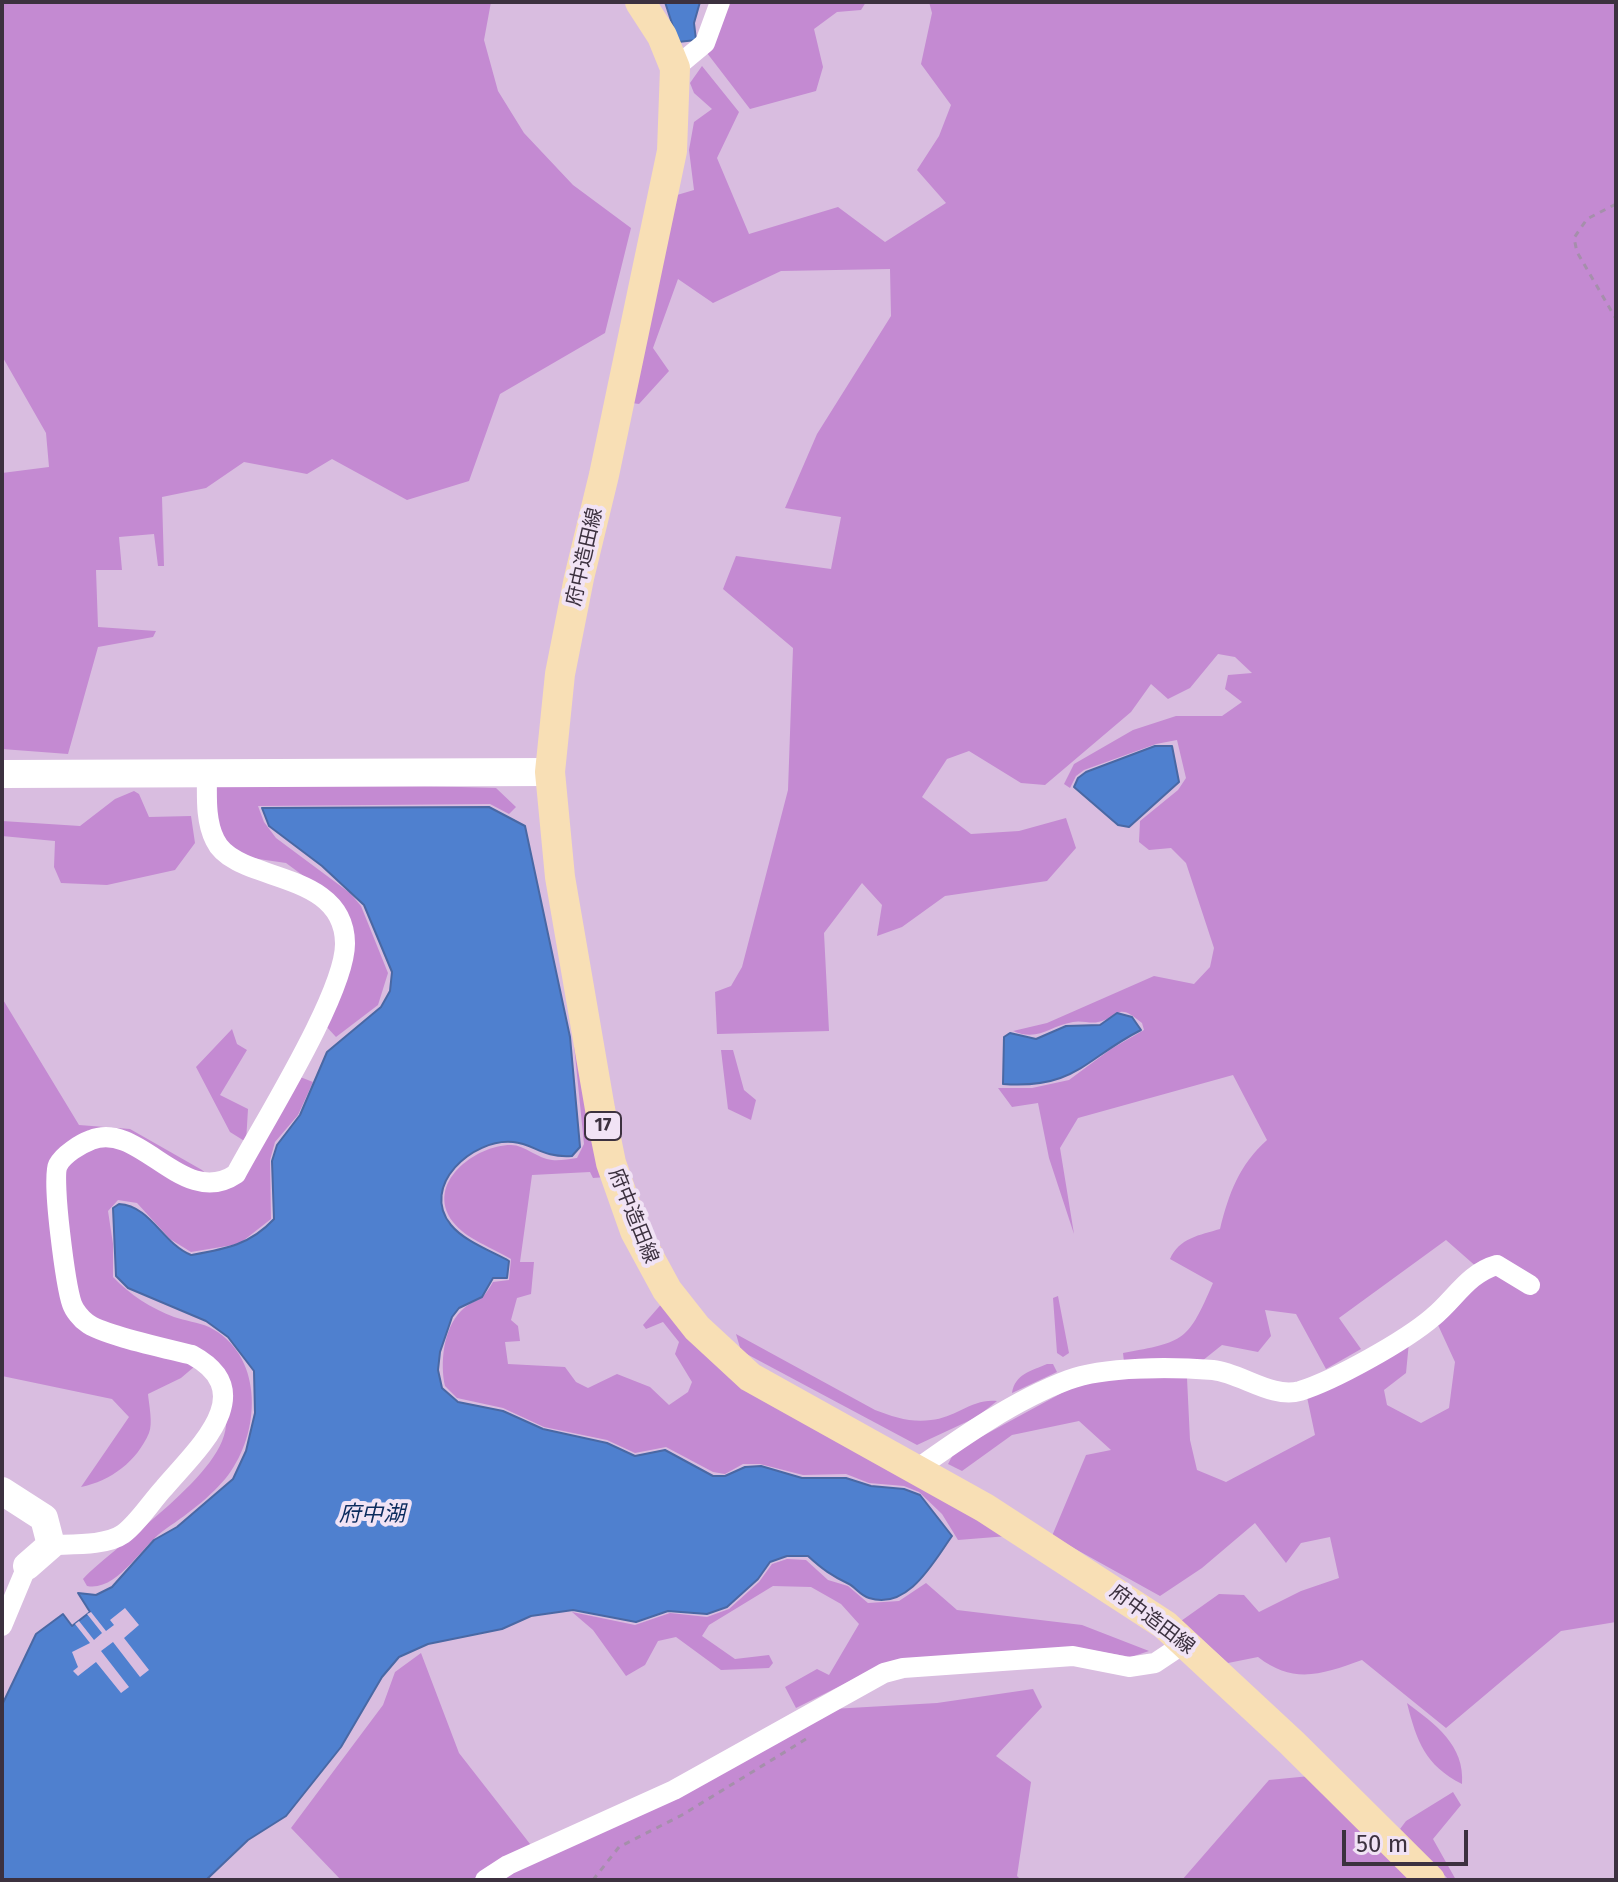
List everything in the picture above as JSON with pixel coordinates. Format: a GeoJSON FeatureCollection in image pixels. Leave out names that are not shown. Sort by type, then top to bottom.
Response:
{"type":"FeatureCollection","features":[{"type":"Feature","properties":{"kind":"main road"},"geometry":{"type":"LineString","coordinates":[[640,2],[675,68]]}},
{"type":"Feature","properties":{"kind":"main road","name":"府中造田線"},"geometry":{"type":"LineString","coordinates":[[675,68],[672,151],[560,674],[550,772],[560,877],[602,1122],[621,1198],[644,1254],[697,1328],[750,1377],[917,1469],[1079,1566],[1165,1625],[1292,1743],[1430,1880]]}},
{"type":"Feature","properties":{"kind":"street"},"geometry":{"type":"LineString","coordinates":[[675,68],[705,43],[720,2]]}},
{"type":"Feature","properties":{"kind":"street"},"geometry":{"type":"LineString","coordinates":[[2,774],[550,772]]}},
{"type":"Feature","properties":{"kind":"street"},"geometry":{"type":"LineString","coordinates":[[2,1626],[27,1566],[51,1545],[86,1543],[122,1535],[211,1434],[218,1422],[223,1399],[223,1390],[206,1363],[192,1355],[89,1325],[72,1305],[54,1175],[58,1164],[93,1139],[104,1138],[126,1142],[207,1184],[226,1181],[236,1174],[327,1005],[341,967],[345,945],[343,928],[321,898],[279,874],[227,856],[216,842],[208,812],[207,774]]}},
{"type":"Feature","properties":{"kind":"street"},"geometry":{"type":"LineString","coordinates":[[917,1469],[950,1445],[1069,1379],[1104,1371],[1214,1370],[1270,1388],[1296,1392],[1358,1363],[1432,1318],[1479,1270],[1497,1265],[1530,1285]]}},
{"type":"Feature","properties":{"kind":"street"},"geometry":{"type":"LineString","coordinates":[[2,1491],[44,1518],[51,1545]]}},
{"type":"Feature","properties":{"kind":"street"},"geometry":{"type":"LineString","coordinates":[[485,1880],[508,1865],[674,1790],[884,1673],[903,1668],[1073,1656],[1129,1667],[1155,1663],[1185,1643]]}},
{"type":"Feature","properties":{"kind":"path"},"geometry":{"type":"LineString","coordinates":[[1616,204],[1587,219],[1574,238],[1577,252],[1616,319]]}},
{"type":"Feature","properties":{"kind":"path"},"geometry":{"type":"LineString","coordinates":[[593,1880],[619,1847],[682,1815],[810,1737]]}},
{"type":"Feature","properties":{"kind":"shaded area"},"geometry":{"type":"Polygon","coordinates":[[[2,2],[491,2],[484,40],[498,91],[524,133],[573,185],[631,228],[605,333],[500,394],[469,481],[407,500],[332,459],[307,474],[244,462],[206,488],[162,497],[164,566],[158,566],[154,534],[119,537],[122,570],[96,570],[98,627],[156,631],[153,637],[98,647],[68,754],[2,749],[2,473],[49,467],[46,433],[2,356],[2,2]]]}},
{"type":"Feature","properties":{"kind":"shaded area"},"geometry":{"type":"Polygon","coordinates":[[[730,2],[866,2],[861,10],[837,12],[814,29],[823,67],[816,91],[750,109],[707,53],[730,2]]]}},
{"type":"Feature","properties":{"kind":"shaded area"},"geometry":{"type":"Polygon","coordinates":[[[929,2],[1616,2],[1616,1622],[1561,1631],[1446,1728],[1362,1660],[1309,1674],[1284,1671],[1258,1657],[1228,1663],[1181,1621],[1219,1594],[1244,1595],[1259,1612],[1301,1591],[1339,1578],[1330,1537],[1301,1543],[1286,1563],[1255,1523],[1202,1568],[1160,1596],[1052,1536],[1086,1455],[1111,1450],[1079,1421],[1012,1435],[962,1471],[948,1464],[955,1451],[1071,1388],[1107,1379],[1187,1378],[1190,1440],[1197,1470],[1226,1482],[1315,1435],[1307,1397],[1409,1342],[1406,1373],[1384,1390],[1387,1405],[1421,1423],[1449,1408],[1455,1362],[1438,1325],[1487,1276],[1446,1240],[1339,1318],[1361,1349],[1326,1369],[1296,1314],[1265,1310],[1271,1336],[1258,1352],[1222,1345],[1202,1361],[1124,1362],[1123,1353],[1160,1346],[1182,1336],[1190,1328],[1213,1283],[1170,1259],[1185,1242],[1220,1229],[1236,1180],[1249,1159],[1267,1140],[1233,1075],[1078,1118],[1060,1148],[1074,1234],[1049,1158],[1038,1103],[1012,1107],[998,1088],[1032,1088],[1069,1080],[1111,1049],[1144,1030],[1142,1023],[1134,1016],[1119,1012],[1098,1022],[1073,1022],[1037,1034],[1013,1031],[1047,1023],[1154,976],[1194,984],[1210,967],[1214,948],[1186,863],[1171,848],[1149,850],[1139,842],[1140,821],[1178,790],[1186,778],[1177,740],[1156,744],[1084,770],[1076,776],[1070,788],[1064,784],[1074,764],[1133,730],[1176,716],[1222,716],[1242,702],[1225,689],[1228,675],[1252,673],[1235,657],[1218,654],[1190,688],[1168,699],[1151,684],[1131,712],[1045,785],[1021,783],[969,751],[947,759],[922,797],[971,834],[1019,831],[1066,818],[1076,848],[1047,881],[945,896],[902,927],[877,936],[882,905],[862,883],[824,933],[829,1031],[717,1034],[715,992],[731,986],[742,967],[788,790],[793,648],[723,589],[736,556],[831,569],[841,517],[785,508],[817,434],[891,316],[890,269],[781,271],[713,303],[678,279],[653,348],[669,371],[639,404],[632,403],[677,195],[694,190],[689,150],[694,122],[712,109],[694,93],[690,83],[702,66],[739,112],[717,158],[749,234],[838,207],[885,242],[946,203],[917,170],[939,136],[951,105],[921,64],[932,13],[929,2]]]}},
{"type":"Feature","properties":{"kind":"shaded area"},"geometry":{"type":"Polygon","coordinates":[[[211,780],[496,788],[516,807],[509,814],[490,804],[258,806],[264,822],[276,838],[350,893],[361,906],[388,973],[378,1005],[336,1037],[324,1024],[350,930],[309,880],[286,863],[238,856],[219,837],[211,780]]]}},
{"type":"Feature","properties":{"kind":"shaded area"},"geometry":{"type":"Polygon","coordinates":[[[134,791],[139,794],[149,817],[191,816],[195,843],[175,870],[107,885],[61,883],[54,867],[55,841],[2,836],[2,821],[80,826],[115,799],[134,791]]]}},
{"type":"Feature","properties":{"kind":"shaded area"},"geometry":{"type":"Polygon","coordinates":[[[2,998],[79,1125],[130,1129],[202,1170],[219,1186],[295,1075],[313,1082],[298,1115],[275,1142],[270,1160],[271,1219],[239,1244],[191,1252],[170,1239],[137,1203],[118,1200],[108,1211],[113,1244],[113,1277],[149,1305],[174,1317],[209,1327],[227,1339],[248,1373],[252,1393],[248,1434],[241,1454],[225,1479],[202,1502],[158,1535],[119,1575],[98,1586],[87,1586],[83,1579],[168,1506],[210,1462],[222,1441],[225,1413],[208,1355],[181,1378],[148,1394],[149,1433],[130,1461],[113,1475],[81,1487],[129,1417],[112,1399],[2,1376],[2,998]]]}},
{"type":"Feature","properties":{"kind":"shaded area"},"geometry":{"type":"Polygon","coordinates":[[[232,1029],[237,1044],[247,1050],[220,1095],[248,1109],[246,1142],[230,1132],[196,1067],[232,1029]]]}},
{"type":"Feature","properties":{"kind":"shaded area"},"geometry":{"type":"Polygon","coordinates":[[[574,1045],[578,1045],[606,1177],[593,1178],[590,1172],[532,1175],[520,1262],[534,1262],[531,1294],[517,1298],[511,1320],[518,1326],[520,1341],[505,1342],[508,1364],[565,1367],[576,1382],[588,1388],[617,1374],[650,1387],[669,1405],[688,1392],[692,1382],[675,1354],[679,1342],[663,1322],[646,1329],[643,1325],[664,1301],[1008,1536],[958,1540],[942,1514],[919,1492],[904,1486],[869,1483],[846,1474],[803,1475],[760,1464],[743,1464],[725,1474],[713,1472],[666,1447],[635,1453],[607,1440],[544,1427],[503,1408],[457,1398],[445,1386],[443,1357],[450,1327],[461,1311],[481,1298],[493,1282],[509,1280],[511,1259],[472,1238],[453,1222],[446,1208],[445,1194],[449,1181],[469,1159],[497,1147],[516,1146],[552,1160],[577,1158],[584,1144],[574,1045]]]}},
{"type":"Feature","properties":{"kind":"shaded area"},"geometry":{"type":"Polygon","coordinates":[[[721,1050],[733,1050],[744,1090],[756,1100],[751,1120],[728,1109],[721,1050]]]}},
{"type":"Feature","properties":{"kind":"shaded area"},"geometry":{"type":"Polygon","coordinates":[[[1058,1296],[1069,1353],[1063,1357],[1057,1353],[1053,1298],[1058,1296]]]}},
{"type":"Feature","properties":{"kind":"shaded area"},"geometry":{"type":"Polygon","coordinates":[[[736,1334],[875,1410],[896,1417],[931,1420],[980,1402],[997,1401],[977,1417],[917,1445],[741,1351],[736,1334]]]}},
{"type":"Feature","properties":{"kind":"shaded area"},"geometry":{"type":"Polygon","coordinates":[[[1053,1364],[1057,1372],[1012,1393],[1020,1377],[1053,1364]]]}},
{"type":"Feature","properties":{"kind":"shaded area"},"geometry":{"type":"Polygon","coordinates":[[[787,1559],[806,1560],[828,1580],[848,1586],[868,1603],[899,1601],[926,1583],[957,1610],[1082,1625],[1149,1651],[1131,1657],[1073,1647],[860,1676],[796,1708],[785,1687],[817,1669],[829,1675],[859,1624],[841,1604],[811,1587],[773,1586],[709,1625],[702,1636],[735,1659],[769,1655],[773,1663],[769,1668],[721,1670],[676,1637],[658,1641],[645,1665],[626,1676],[593,1630],[572,1612],[635,1625],[670,1613],[707,1617],[729,1609],[759,1582],[772,1564],[787,1559]]]}},
{"type":"Feature","properties":{"kind":"shaded area"},"geometry":{"type":"Polygon","coordinates":[[[421,1653],[459,1753],[541,1858],[832,1709],[937,1703],[1033,1689],[1042,1707],[996,1756],[1031,1782],[1017,1876],[1021,1880],[341,1880],[291,1828],[383,1705],[395,1672],[421,1653]]]}},
{"type":"Feature","properties":{"kind":"shaded area"},"geometry":{"type":"Polygon","coordinates":[[[1407,1703],[1437,1728],[1453,1747],[1462,1770],[1462,1784],[1439,1769],[1424,1751],[1407,1703]]]}},
{"type":"Feature","properties":{"kind":"shaded area"},"geometry":{"type":"Polygon","coordinates":[[[1310,1776],[1415,1880],[1182,1880],[1269,1780],[1310,1776]]]}},
{"type":"Feature","properties":{"kind":"shaded area"},"geometry":{"type":"Polygon","coordinates":[[[1453,1792],[1461,1805],[1433,1839],[1456,1880],[1449,1880],[1400,1829],[1406,1821],[1453,1792]]]}},
{"type":"Feature","properties":{"kind":"water"},"geometry":{"type":"Polygon","coordinates":[[[665,2],[700,2],[694,23],[696,40],[678,42],[665,2]]]}},
{"type":"Feature","properties":{"kind":"water"},"geometry":{"type":"Polygon","coordinates":[[[1155,746],[1172,746],[1179,782],[1129,827],[1118,825],[1074,787],[1078,778],[1086,772],[1155,746]]]}},
{"type":"Feature","properties":{"kind":"water","name":"府中湖"},"geometry":{"type":"Polygon","coordinates":[[[489,807],[525,826],[570,1037],[580,1147],[572,1156],[561,1156],[521,1143],[498,1143],[467,1156],[446,1181],[442,1195],[443,1210],[451,1225],[470,1241],[509,1261],[507,1278],[493,1278],[482,1297],[459,1308],[452,1317],[440,1352],[438,1370],[442,1388],[458,1402],[503,1411],[543,1429],[607,1443],[635,1456],[665,1450],[713,1476],[725,1476],[745,1467],[761,1466],[802,1478],[846,1478],[871,1486],[904,1489],[920,1495],[952,1536],[928,1570],[908,1591],[883,1600],[863,1595],[808,1556],[787,1556],[770,1562],[758,1579],[727,1607],[707,1614],[668,1611],[636,1622],[573,1610],[531,1616],[502,1629],[428,1644],[399,1657],[382,1677],[341,1747],[286,1816],[248,1840],[206,1880],[2,1880],[2,1705],[36,1634],[63,1614],[72,1626],[90,1612],[78,1593],[96,1595],[112,1587],[154,1540],[177,1527],[233,1479],[246,1451],[255,1413],[254,1371],[228,1337],[206,1321],[128,1288],[116,1276],[113,1208],[119,1204],[140,1211],[172,1242],[191,1255],[236,1244],[265,1228],[274,1219],[272,1161],[277,1145],[300,1115],[327,1052],[381,1007],[390,991],[392,972],[364,905],[322,866],[269,826],[262,808],[489,807]]]}},
{"type":"Feature","properties":{"kind":"water"},"geometry":{"type":"Polygon","coordinates":[[[1117,1013],[1132,1017],[1141,1030],[1064,1077],[1047,1082],[1003,1084],[1004,1037],[1010,1033],[1036,1039],[1066,1026],[1100,1025],[1117,1013]]]}},
{"type":"Feature","properties":{"kind":"pier"},"geometry":{"type":"Polygon","coordinates":[[[125,1608],[139,1625],[124,1638],[149,1670],[140,1677],[113,1642],[101,1651],[129,1687],[121,1693],[96,1662],[78,1676],[73,1671],[78,1667],[72,1652],[90,1643],[75,1624],[79,1621],[94,1640],[102,1633],[87,1614],[91,1612],[106,1631],[114,1625],[110,1620],[125,1608]]]}}]}
